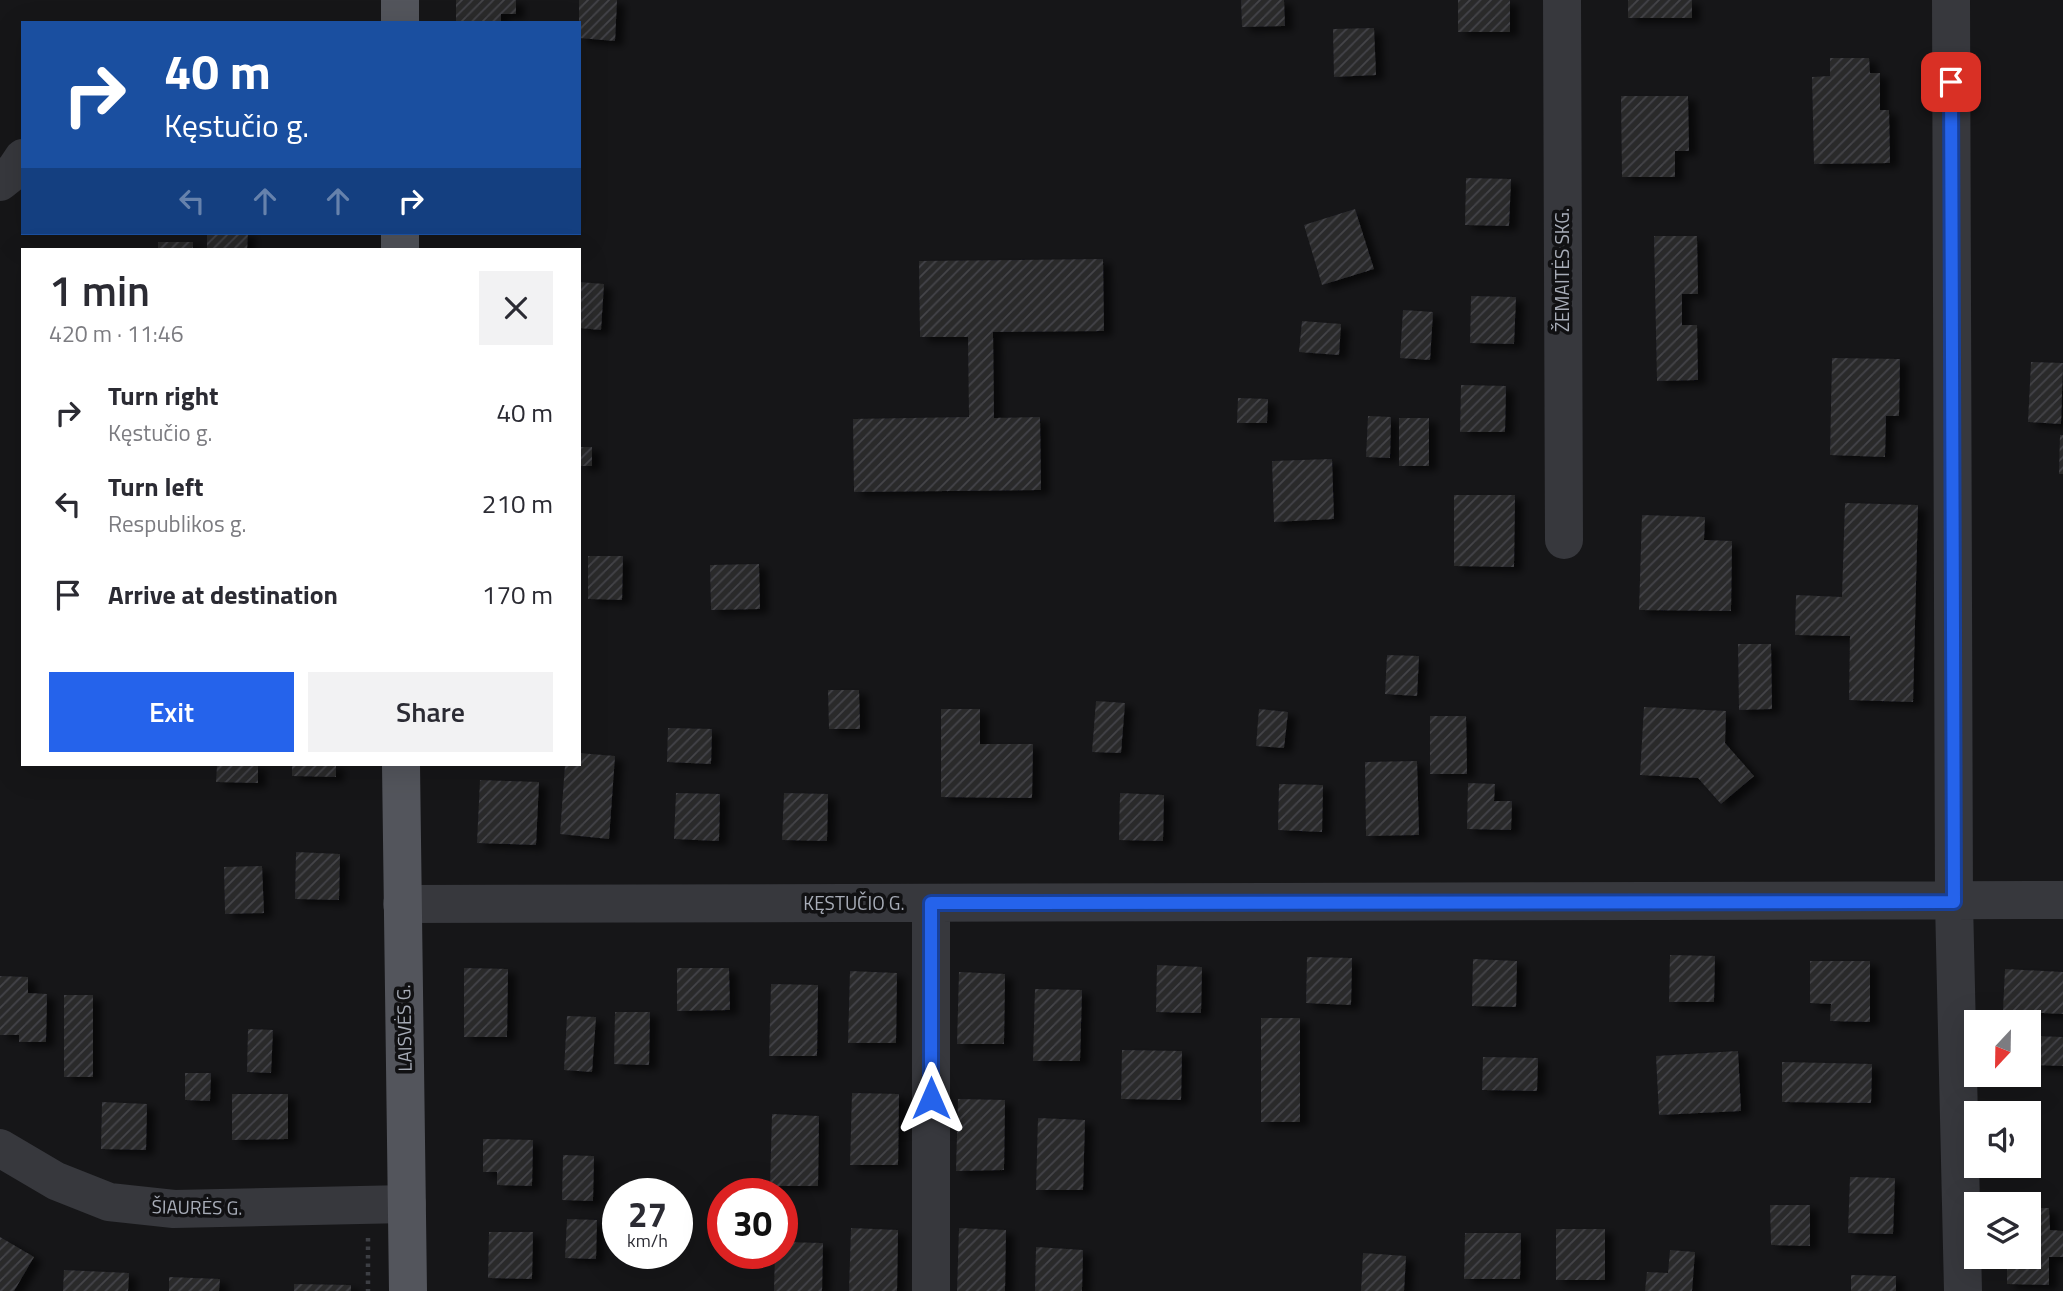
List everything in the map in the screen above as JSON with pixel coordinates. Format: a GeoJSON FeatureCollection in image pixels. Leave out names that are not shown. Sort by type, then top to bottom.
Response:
{"type":"FeatureCollection","features":[{"type":"Feature","properties":{"kind":"main road"},"geometry":{"type":"LineString","coordinates":[[400,0],[400,21]]}},
{"type":"Feature","properties":{"kind":"main road","name":"LAISVĖS G."},"geometry":{"type":"LineString","coordinates":[[401,766],[408,1291]]}},
{"type":"Feature","properties":{"kind":"street","name":"ŽEMAITĖS SKG."},"geometry":{"type":"LineString","coordinates":[[1562,0],[1564,540]]}},
{"type":"Feature","properties":{"kind":"street"},"geometry":{"type":"LineString","coordinates":[[1951,0],[1954,902],[1963,1291]]}},
{"type":"Feature","properties":{"kind":"street"},"geometry":{"type":"LineString","coordinates":[[0,182],[15,170],[21,161]]}},
{"type":"Feature","properties":{"kind":"street","name":"KĘSTUČIO G."},"geometry":{"type":"LineString","coordinates":[[402,904],[2063,900]]}},
{"type":"Feature","properties":{"kind":"street"},"geometry":{"type":"LineString","coordinates":[[931,903],[931,1291]]}},
{"type":"Feature","properties":{"kind":"street","name":"ŠIAURĖS G."},"geometry":{"type":"LineString","coordinates":[[0,1148],[56,1181],[109,1202],[174,1209],[407,1204]]}},
{"type":"Feature","properties":{"kind":"building"},"geometry":{"type":"Polygon","coordinates":[[[456,0],[516,0],[516,14],[501,14],[501,21],[456,21],[456,0]]]}},
{"type":"Feature","properties":{"kind":"building"},"geometry":{"type":"Polygon","coordinates":[[[579,0],[617,0],[615,41],[581,38],[579,0]]]}},
{"type":"Feature","properties":{"kind":"building"},"geometry":{"type":"Polygon","coordinates":[[[1241,0],[1284,0],[1285,26],[1242,27],[1241,0]]]}},
{"type":"Feature","properties":{"kind":"building"},"geometry":{"type":"Polygon","coordinates":[[[1458,0],[1510,0],[1510,32],[1458,32],[1458,0]]]}},
{"type":"Feature","properties":{"kind":"building"},"geometry":{"type":"Polygon","coordinates":[[[1628,0],[1692,0],[1692,18],[1628,18],[1628,0]]]}},
{"type":"Feature","properties":{"kind":"building"},"geometry":{"type":"Polygon","coordinates":[[[1374,28],[1376,75],[1334,77],[1333,29],[1374,28]]]}},
{"type":"Feature","properties":{"kind":"building"},"geometry":{"type":"Polygon","coordinates":[[[1830,58],[1869,58],[1870,73],[1880,73],[1880,110],[1889,110],[1890,163],[1814,164],[1812,77],[1830,76],[1830,58]]]}},
{"type":"Feature","properties":{"kind":"building"},"geometry":{"type":"Polygon","coordinates":[[[1621,96],[1688,96],[1689,151],[1675,151],[1675,177],[1622,177],[1621,96]]]}},
{"type":"Feature","properties":{"kind":"building"},"geometry":{"type":"Polygon","coordinates":[[[1466,178],[1511,179],[1509,226],[1465,225],[1466,178]]]}},
{"type":"Feature","properties":{"kind":"building"},"geometry":{"type":"Polygon","coordinates":[[[1355,209],[1374,269],[1322,285],[1304,225],[1355,209]]]}},
{"type":"Feature","properties":{"kind":"building"},"geometry":{"type":"Polygon","coordinates":[[[207,235],[248,235],[247,248],[207,248],[207,235]]]}},
{"type":"Feature","properties":{"kind":"building"},"geometry":{"type":"Polygon","coordinates":[[[1654,236],[1697,236],[1698,294],[1682,294],[1682,325],[1697,325],[1698,380],[1657,381],[1654,236]]]}},
{"type":"Feature","properties":{"kind":"building"},"geometry":{"type":"Polygon","coordinates":[[[158,242],[193,242],[193,248],[158,248],[158,242]]]}},
{"type":"Feature","properties":{"kind":"building"},"geometry":{"type":"Polygon","coordinates":[[[1103,259],[1104,331],[993,332],[994,418],[1040,417],[1041,490],[854,492],[853,419],[969,417],[968,337],[920,337],[919,261],[1103,259]]]}},
{"type":"Feature","properties":{"kind":"building"},"geometry":{"type":"Polygon","coordinates":[[[581,282],[604,284],[601,330],[581,328],[581,282]]]}},
{"type":"Feature","properties":{"kind":"building"},"geometry":{"type":"Polygon","coordinates":[[[1471,296],[1516,297],[1514,344],[1470,343],[1471,296]]]}},
{"type":"Feature","properties":{"kind":"building"},"geometry":{"type":"Polygon","coordinates":[[[1403,310],[1433,312],[1430,360],[1400,358],[1403,310]]]}},
{"type":"Feature","properties":{"kind":"building"},"geometry":{"type":"Polygon","coordinates":[[[1302,321],[1341,324],[1339,355],[1299,352],[1302,321]]]}},
{"type":"Feature","properties":{"kind":"building"},"geometry":{"type":"Polygon","coordinates":[[[1832,358],[1900,359],[1899,416],[1886,416],[1885,457],[1830,455],[1832,358]]]}},
{"type":"Feature","properties":{"kind":"building"},"geometry":{"type":"Polygon","coordinates":[[[2031,362],[2063,363],[2061,424],[2028,422],[2031,362]]]}},
{"type":"Feature","properties":{"kind":"building"},"geometry":{"type":"Polygon","coordinates":[[[1461,385],[1506,386],[1505,432],[1460,432],[1461,385]]]}},
{"type":"Feature","properties":{"kind":"building"},"geometry":{"type":"Polygon","coordinates":[[[1238,398],[1268,399],[1267,423],[1237,423],[1238,398]]]}},
{"type":"Feature","properties":{"kind":"building"},"geometry":{"type":"Polygon","coordinates":[[[1368,416],[1391,417],[1390,458],[1366,457],[1368,416]]]}},
{"type":"Feature","properties":{"kind":"building"},"geometry":{"type":"Polygon","coordinates":[[[1399,418],[1429,418],[1429,466],[1399,466],[1399,418]]]}},
{"type":"Feature","properties":{"kind":"building"},"geometry":{"type":"Polygon","coordinates":[[[2060,435],[2063,435],[2063,474],[2059,474],[2060,435]]]}},
{"type":"Feature","properties":{"kind":"building"},"geometry":{"type":"Polygon","coordinates":[[[581,447],[592,447],[592,466],[581,466],[581,447]]]}},
{"type":"Feature","properties":{"kind":"building"},"geometry":{"type":"Polygon","coordinates":[[[1332,459],[1334,519],[1274,522],[1272,461],[1332,459]]]}},
{"type":"Feature","properties":{"kind":"building"},"geometry":{"type":"Polygon","coordinates":[[[1454,495],[1515,495],[1514,567],[1454,566],[1454,495]]]}},
{"type":"Feature","properties":{"kind":"building"},"geometry":{"type":"Polygon","coordinates":[[[1845,503],[1918,505],[1913,702],[1849,700],[1850,636],[1795,635],[1796,595],[1842,597],[1845,503]]]}},
{"type":"Feature","properties":{"kind":"building"},"geometry":{"type":"Polygon","coordinates":[[[1642,515],[1705,517],[1704,540],[1732,541],[1731,611],[1639,610],[1642,515]]]}},
{"type":"Feature","properties":{"kind":"building"},"geometry":{"type":"Polygon","coordinates":[[[588,556],[623,556],[622,600],[588,599],[588,556]]]}},
{"type":"Feature","properties":{"kind":"building"},"geometry":{"type":"Polygon","coordinates":[[[759,564],[760,609],[711,610],[710,565],[759,564]]]}},
{"type":"Feature","properties":{"kind":"building"},"geometry":{"type":"Polygon","coordinates":[[[1738,644],[1771,644],[1772,709],[1739,710],[1738,644]]]}},
{"type":"Feature","properties":{"kind":"building"},"geometry":{"type":"Polygon","coordinates":[[[1387,655],[1419,656],[1417,696],[1385,694],[1387,655]]]}},
{"type":"Feature","properties":{"kind":"building"},"geometry":{"type":"Polygon","coordinates":[[[828,690],[859,690],[860,729],[829,729],[828,690]]]}},
{"type":"Feature","properties":{"kind":"building"},"geometry":{"type":"Polygon","coordinates":[[[1096,701],[1125,703],[1121,753],[1092,752],[1096,701]]]}},
{"type":"Feature","properties":{"kind":"building"},"geometry":{"type":"Polygon","coordinates":[[[1644,707],[1726,711],[1725,743],[1754,776],[1721,804],[1698,778],[1640,775],[1644,707]]]}},
{"type":"Feature","properties":{"kind":"building"},"geometry":{"type":"Polygon","coordinates":[[[941,709],[980,709],[980,744],[1033,744],[1032,798],[941,797],[941,709]]]}},
{"type":"Feature","properties":{"kind":"building"},"geometry":{"type":"Polygon","coordinates":[[[1259,709],[1288,712],[1284,748],[1256,746],[1259,709]]]}},
{"type":"Feature","properties":{"kind":"building"},"geometry":{"type":"Polygon","coordinates":[[[1430,716],[1466,716],[1467,774],[1430,774],[1430,716]]]}},
{"type":"Feature","properties":{"kind":"building"},"geometry":{"type":"Polygon","coordinates":[[[668,728],[712,729],[711,764],[667,762],[668,728]]]}},
{"type":"Feature","properties":{"kind":"building"},"geometry":{"type":"Polygon","coordinates":[[[581,753],[615,756],[609,839],[560,834],[565,766],[581,766],[581,753]]]}},
{"type":"Feature","properties":{"kind":"building"},"geometry":{"type":"Polygon","coordinates":[[[1417,761],[1419,835],[1366,836],[1365,762],[1417,761]]]}},
{"type":"Feature","properties":{"kind":"building"},"geometry":{"type":"Polygon","coordinates":[[[217,766],[258,766],[258,783],[216,782],[217,766]]]}},
{"type":"Feature","properties":{"kind":"building"},"geometry":{"type":"Polygon","coordinates":[[[292,766],[336,766],[336,777],[292,776],[292,766]]]}},
{"type":"Feature","properties":{"kind":"building"},"geometry":{"type":"Polygon","coordinates":[[[480,780],[539,782],[536,845],[477,843],[480,780]]]}},
{"type":"Feature","properties":{"kind":"building"},"geometry":{"type":"Polygon","coordinates":[[[1468,783],[1495,784],[1494,801],[1512,801],[1511,830],[1467,829],[1468,783]]]}},
{"type":"Feature","properties":{"kind":"building"},"geometry":{"type":"Polygon","coordinates":[[[1279,784],[1323,785],[1322,832],[1278,830],[1279,784]]]}},
{"type":"Feature","properties":{"kind":"building"},"geometry":{"type":"Polygon","coordinates":[[[676,793],[720,794],[719,841],[674,839],[676,793]]]}},
{"type":"Feature","properties":{"kind":"building"},"geometry":{"type":"Polygon","coordinates":[[[784,793],[828,794],[827,841],[782,840],[784,793]]]}},
{"type":"Feature","properties":{"kind":"building"},"geometry":{"type":"Polygon","coordinates":[[[1120,793],[1164,795],[1163,841],[1119,840],[1120,793]]]}},
{"type":"Feature","properties":{"kind":"building"},"geometry":{"type":"Polygon","coordinates":[[[296,852],[340,854],[339,900],[295,899],[296,852]]]}},
{"type":"Feature","properties":{"kind":"building"},"geometry":{"type":"Polygon","coordinates":[[[262,866],[264,913],[225,914],[224,867],[262,866]]]}},
{"type":"Feature","properties":{"kind":"building"},"geometry":{"type":"Polygon","coordinates":[[[1670,955],[1715,956],[1714,1002],[1669,1002],[1670,955]]]}},
{"type":"Feature","properties":{"kind":"building"},"geometry":{"type":"Polygon","coordinates":[[[1307,957],[1352,958],[1351,1005],[1306,1003],[1307,957]]]}},
{"type":"Feature","properties":{"kind":"building"},"geometry":{"type":"Polygon","coordinates":[[[1473,959],[1517,961],[1516,1007],[1472,1006],[1473,959]]]}},
{"type":"Feature","properties":{"kind":"building"},"geometry":{"type":"Polygon","coordinates":[[[1810,961],[1870,961],[1870,1022],[1830,1021],[1831,1004],[1810,1003],[1810,961]]]}},
{"type":"Feature","properties":{"kind":"building"},"geometry":{"type":"Polygon","coordinates":[[[1157,965],[1202,967],[1201,1013],[1156,1012],[1157,965]]]}},
{"type":"Feature","properties":{"kind":"building"},"geometry":{"type":"Polygon","coordinates":[[[464,968],[508,969],[507,1037],[464,1037],[464,968]]]}},
{"type":"Feature","properties":{"kind":"building"},"geometry":{"type":"Polygon","coordinates":[[[677,968],[729,968],[730,1010],[677,1011],[677,968]]]}},
{"type":"Feature","properties":{"kind":"building"},"geometry":{"type":"Polygon","coordinates":[[[2005,969],[2063,972],[2063,1014],[2041,1013],[2041,1010],[2003,1010],[2005,969]]]}},
{"type":"Feature","properties":{"kind":"building"},"geometry":{"type":"Polygon","coordinates":[[[850,971],[897,973],[896,1043],[848,1043],[850,971]]]}},
{"type":"Feature","properties":{"kind":"building"},"geometry":{"type":"Polygon","coordinates":[[[959,972],[1005,974],[1004,1044],[957,1044],[959,972]]]}},
{"type":"Feature","properties":{"kind":"building"},"geometry":{"type":"Polygon","coordinates":[[[0,976],[28,977],[28,993],[47,994],[46,1042],[19,1042],[19,1035],[0,1035],[0,976]]]}},
{"type":"Feature","properties":{"kind":"building"},"geometry":{"type":"Polygon","coordinates":[[[771,984],[818,985],[817,1056],[769,1056],[771,984]]]}},
{"type":"Feature","properties":{"kind":"building"},"geometry":{"type":"Polygon","coordinates":[[[1035,989],[1082,990],[1080,1061],[1033,1061],[1035,989]]]}},
{"type":"Feature","properties":{"kind":"building"},"geometry":{"type":"Polygon","coordinates":[[[64,995],[93,995],[93,1077],[64,1077],[64,995]]]}},
{"type":"Feature","properties":{"kind":"building"},"geometry":{"type":"Polygon","coordinates":[[[615,1012],[650,1012],[649,1065],[614,1064],[615,1012]]]}},
{"type":"Feature","properties":{"kind":"building"},"geometry":{"type":"Polygon","coordinates":[[[567,1016],[596,1017],[592,1072],[564,1070],[567,1016]]]}},
{"type":"Feature","properties":{"kind":"building"},"geometry":{"type":"Polygon","coordinates":[[[1261,1018],[1300,1018],[1300,1122],[1261,1122],[1261,1018]]]}},
{"type":"Feature","properties":{"kind":"building"},"geometry":{"type":"Polygon","coordinates":[[[248,1029],[273,1030],[271,1073],[247,1072],[248,1029]]]}},
{"type":"Feature","properties":{"kind":"building"},"geometry":{"type":"Polygon","coordinates":[[[2041,1036],[2063,1037],[2063,1066],[2041,1065],[2041,1036]]]}},
{"type":"Feature","properties":{"kind":"building"},"geometry":{"type":"Polygon","coordinates":[[[1122,1050],[1182,1051],[1181,1100],[1121,1099],[1122,1050]]]}},
{"type":"Feature","properties":{"kind":"building"},"geometry":{"type":"Polygon","coordinates":[[[1738,1051],[1741,1111],[1659,1115],[1656,1056],[1738,1051]]]}},
{"type":"Feature","properties":{"kind":"building"},"geometry":{"type":"Polygon","coordinates":[[[1483,1057],[1538,1058],[1537,1091],[1482,1090],[1483,1057]]]}},
{"type":"Feature","properties":{"kind":"building"},"geometry":{"type":"Polygon","coordinates":[[[1782,1062],[1872,1064],[1871,1103],[1782,1102],[1782,1062]]]}},
{"type":"Feature","properties":{"kind":"building"},"geometry":{"type":"Polygon","coordinates":[[[185,1073],[211,1073],[210,1101],[185,1100],[185,1073]]]}},
{"type":"Feature","properties":{"kind":"building"},"geometry":{"type":"Polygon","coordinates":[[[852,1093],[899,1094],[898,1165],[850,1165],[852,1093]]]}},
{"type":"Feature","properties":{"kind":"building"},"geometry":{"type":"Polygon","coordinates":[[[232,1094],[288,1094],[288,1139],[232,1140],[232,1094]]]}},
{"type":"Feature","properties":{"kind":"building"},"geometry":{"type":"Polygon","coordinates":[[[958,1099],[1005,1100],[1004,1170],[956,1171],[958,1099]]]}},
{"type":"Feature","properties":{"kind":"building"},"geometry":{"type":"Polygon","coordinates":[[[102,1102],[147,1104],[146,1150],[101,1149],[102,1102]]]}},
{"type":"Feature","properties":{"kind":"building"},"geometry":{"type":"Polygon","coordinates":[[[772,1114],[819,1116],[818,1186],[798,1186],[798,1178],[770,1178],[772,1114]]]}},
{"type":"Feature","properties":{"kind":"building"},"geometry":{"type":"Polygon","coordinates":[[[1038,1118],[1085,1120],[1083,1190],[1036,1190],[1038,1118]]]}},
{"type":"Feature","properties":{"kind":"building"},"geometry":{"type":"Polygon","coordinates":[[[483,1139],[533,1140],[532,1186],[497,1185],[497,1172],[483,1172],[483,1139]]]}},
{"type":"Feature","properties":{"kind":"building"},"geometry":{"type":"Polygon","coordinates":[[[563,1155],[594,1156],[593,1201],[562,1200],[563,1155]]]}},
{"type":"Feature","properties":{"kind":"building"},"geometry":{"type":"Polygon","coordinates":[[[1850,1177],[1895,1178],[1893,1234],[1848,1233],[1850,1177]]]}},
{"type":"Feature","properties":{"kind":"building"},"geometry":{"type":"Polygon","coordinates":[[[1770,1205],[1810,1205],[1810,1246],[1771,1245],[1770,1205]]]}},
{"type":"Feature","properties":{"kind":"building"},"geometry":{"type":"Polygon","coordinates":[[[2041,1208],[2049,1208],[2050,1230],[2063,1231],[2063,1257],[2049,1257],[2049,1285],[2007,1284],[2007,1269],[2041,1269],[2041,1208]]]}},
{"type":"Feature","properties":{"kind":"building"},"geometry":{"type":"Polygon","coordinates":[[[567,1219],[597,1220],[596,1259],[565,1258],[567,1219]]]}},
{"type":"Feature","properties":{"kind":"building"},"geometry":{"type":"Polygon","coordinates":[[[851,1228],[898,1230],[897,1291],[849,1291],[851,1228]]]}},
{"type":"Feature","properties":{"kind":"building"},"geometry":{"type":"Polygon","coordinates":[[[959,1228],[1006,1230],[1005,1291],[957,1291],[959,1228]]]}},
{"type":"Feature","properties":{"kind":"building"},"geometry":{"type":"Polygon","coordinates":[[[1556,1229],[1605,1229],[1605,1280],[1556,1280],[1556,1229]]]}},
{"type":"Feature","properties":{"kind":"building"},"geometry":{"type":"Polygon","coordinates":[[[489,1232],[533,1232],[532,1279],[488,1278],[489,1232]]]}},
{"type":"Feature","properties":{"kind":"building"},"geometry":{"type":"Polygon","coordinates":[[[1465,1233],[1521,1233],[1520,1279],[1464,1279],[1465,1233]]]}},
{"type":"Feature","properties":{"kind":"building"},"geometry":{"type":"Polygon","coordinates":[[[0,1237],[34,1257],[14,1291],[0,1291],[0,1237]]]}},
{"type":"Feature","properties":{"kind":"building"},"geometry":{"type":"Polygon","coordinates":[[[798,1242],[823,1243],[822,1291],[774,1291],[775,1269],[798,1269],[798,1242]]]}},
{"type":"Feature","properties":{"kind":"building"},"geometry":{"type":"Polygon","coordinates":[[[1036,1247],[1083,1250],[1082,1291],[1035,1291],[1036,1247]]]}},
{"type":"Feature","properties":{"kind":"building"},"geometry":{"type":"Polygon","coordinates":[[[1670,1250],[1695,1252],[1692,1291],[1645,1291],[1647,1272],[1668,1273],[1670,1250]]]}},
{"type":"Feature","properties":{"kind":"building"},"geometry":{"type":"Polygon","coordinates":[[[1363,1253],[1406,1256],[1404,1291],[1361,1291],[1363,1253]]]}},
{"type":"Feature","properties":{"kind":"building"},"geometry":{"type":"Polygon","coordinates":[[[64,1270],[129,1273],[128,1291],[63,1291],[64,1270]]]}},
{"type":"Feature","properties":{"kind":"building"},"geometry":{"type":"Polygon","coordinates":[[[1851,1275],[1896,1276],[1896,1291],[1851,1291],[1851,1275]]]}},
{"type":"Feature","properties":{"kind":"building"},"geometry":{"type":"Polygon","coordinates":[[[169,1277],[220,1279],[219,1291],[169,1291],[169,1277]]]}},
{"type":"Feature","properties":{"kind":"building"},"geometry":{"type":"Polygon","coordinates":[[[294,1284],[351,1285],[351,1291],[294,1291],[294,1284]]]}},
{"type":"Feature","properties":{"kind":"route"},"geometry":{"type":"LineString","coordinates":[[931,1098],[931,903],[1954,902],[1951,82]]}}]}
